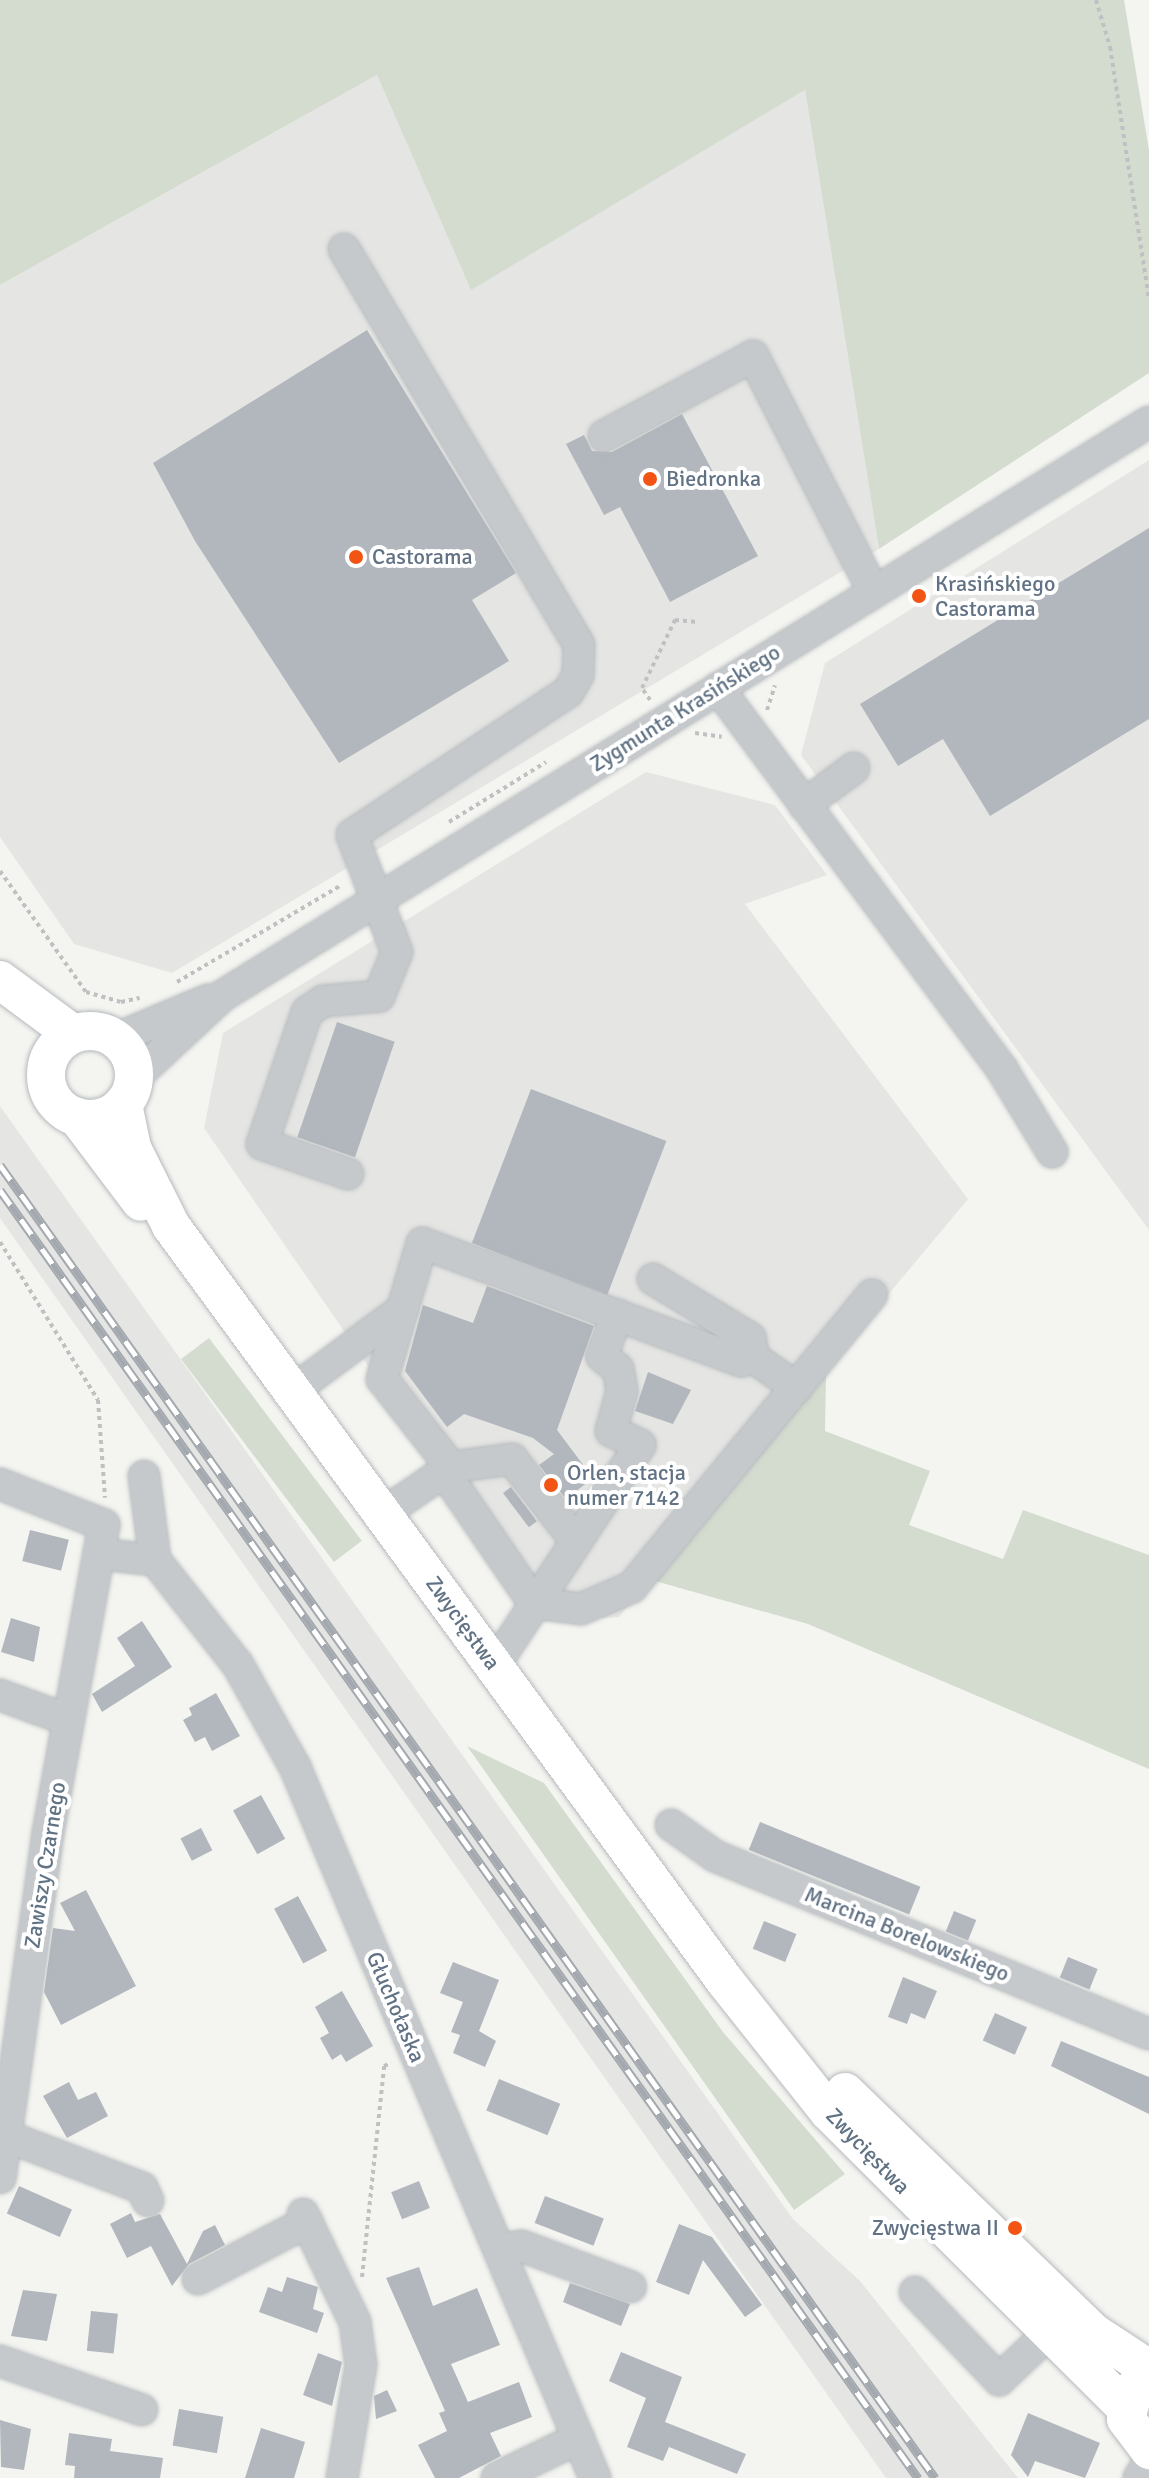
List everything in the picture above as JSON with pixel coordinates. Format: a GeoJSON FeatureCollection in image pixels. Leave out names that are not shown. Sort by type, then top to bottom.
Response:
{"type":"FeatureCollection","features":[{"type":"Feature","properties":{"kind":"main road"},"geometry":{"type":"LineString","coordinates":[[0,980],[73,1034],[115,1039],[128,1091],[102,1117],[77,1117],[49,1092],[46,1068],[0,1002]]}},
{"type":"Feature","properties":{"kind":"main road"},"geometry":{"type":"LineString","coordinates":[[46,1068],[73,1034]]}},
{"type":"Feature","properties":{"kind":"main road","name":"Zwycięstwa"},"geometry":{"type":"LineString","coordinates":[[128,1091],[132,1148],[171,1226],[494,1666],[758,2018],[829,2112],[1049,2333],[1101,2376],[1126,2408],[1130,2431],[1149,2450]]}},
{"type":"Feature","properties":{"kind":"main road","name":"Zwycięstwa"},"geometry":{"type":"LineString","coordinates":[[77,1117],[136,1198],[171,1226]]}},
{"type":"Feature","properties":{"kind":"main road","name":"Zwycięstwa"},"geometry":{"type":"LineString","coordinates":[[758,2018],[837,2085],[1094,2333],[1149,2369]]}},
{"type":"Feature","properties":{"kind":"main road"},"geometry":{"type":"LineString","coordinates":[[1126,2408],[1149,2376]]}},
{"type":"Feature","properties":{"kind":"street"},"geometry":{"type":"LineString","coordinates":[[344,249],[579,645],[578,675],[568,692],[352,835],[379,898],[397,952],[379,996],[323,1001],[307,1012],[262,1144],[348,1174]]}},
{"type":"Feature","properties":{"kind":"street"},"geometry":{"type":"LineString","coordinates":[[604,436],[753,356],[874,592]]}},
{"type":"Feature","properties":{"kind":"street","name":"Zygmunta Krasińskiego"},"geometry":{"type":"LineString","coordinates":[[115,1039],[222,996],[1149,422]]}},
{"type":"Feature","properties":{"kind":"street"},"geometry":{"type":"LineString","coordinates":[[718,688],[1003,1071],[1052,1152]]}},
{"type":"Feature","properties":{"kind":"street"},"geometry":{"type":"LineString","coordinates":[[804,805],[854,768]]}},
{"type":"Feature","properties":{"kind":"street","name":"Zygmunta Krasińskiego"},"geometry":{"type":"LineString","coordinates":[[128,1091],[222,996]]}},
{"type":"Feature","properties":{"kind":"street"},"geometry":{"type":"LineString","coordinates":[[754,1358],[741,1361],[422,1243],[382,1379],[451,1467],[451,1482],[534,1603],[581,1609],[632,1587],[872,1295]]}},
{"type":"Feature","properties":{"kind":"street"},"geometry":{"type":"LineString","coordinates":[[653,1279],[750,1338],[754,1358],[797,1388]]}},
{"type":"Feature","properties":{"kind":"street"},"geometry":{"type":"LineString","coordinates":[[294,1390],[403,1309]]}},
{"type":"Feature","properties":{"kind":"street"},"geometry":{"type":"LineString","coordinates":[[494,1666],[640,1445],[611,1431],[622,1391],[618,1369],[602,1356],[617,1315]]}},
{"type":"Feature","properties":{"kind":"street"},"geometry":{"type":"LineString","coordinates":[[384,1513],[451,1467],[512,1459],[576,1541]]}},
{"type":"Feature","properties":{"kind":"street"},"geometry":{"type":"LineString","coordinates":[[0,1484],[102,1539],[155,1560],[144,1476]]}},
{"type":"Feature","properties":{"kind":"street","name":"Zawiszy Czarnego"},"geometry":{"type":"LineString","coordinates":[[0,2178],[68,1720],[102,1539]]}},
{"type":"Feature","properties":{"kind":"street","name":"Głuchołaska"},"geometry":{"type":"LineString","coordinates":[[155,1560],[268,1711],[595,2478]]}},
{"type":"Feature","properties":{"kind":"street"},"geometry":{"type":"LineString","coordinates":[[0,1695],[68,1720]]}},
{"type":"Feature","properties":{"kind":"street","name":"Marcina Borelowskiego"},"geometry":{"type":"LineString","coordinates":[[671,1825],[715,1856],[1149,2034]]}},
{"type":"Feature","properties":{"kind":"street"},"geometry":{"type":"LineString","coordinates":[[6,2136],[142,2188],[148,2201]]}},
{"type":"Feature","properties":{"kind":"street"},"geometry":{"type":"LineString","coordinates":[[198,2279],[305,2218],[355,2322],[361,2365],[342,2478]]}},
{"type":"Feature","properties":{"kind":"street"},"geometry":{"type":"LineString","coordinates":[[499,2249],[522,2246],[631,2287]]}},
{"type":"Feature","properties":{"kind":"street"},"geometry":{"type":"LineString","coordinates":[[915,2292],[999,2380],[1049,2333]]}},
{"type":"Feature","properties":{"kind":"street"},"geometry":{"type":"LineString","coordinates":[[0,2361],[142,2410]]}},
{"type":"Feature","properties":{"kind":"street"},"geometry":{"type":"LineString","coordinates":[[497,2478],[579,2438]]}},
{"type":"Feature","properties":{"kind":"street"},"geometry":{"type":"LineString","coordinates":[[1139,2478],[1149,2462]]}},
{"type":"Feature","properties":{"kind":"path"},"geometry":{"type":"LineString","coordinates":[[1096,0],[1149,298]]}},
{"type":"Feature","properties":{"kind":"path"},"geometry":{"type":"LineString","coordinates":[[650,700],[642,688],[675,620],[698,622]]}},
{"type":"Feature","properties":{"kind":"path"},"geometry":{"type":"LineString","coordinates":[[0,871],[86,992],[121,1002],[154,994]]}},
{"type":"Feature","properties":{"kind":"path"},"geometry":{"type":"LineString","coordinates":[[0,1242],[98,1400],[106,1436],[102,1539]]}},
{"type":"Feature","properties":{"kind":"path"},"geometry":{"type":"LineString","coordinates":[[355,2322],[384,2066],[414,2052]]}},
{"type":"Feature","properties":{"kind":"shaded area"},"geometry":{"type":"Polygon","coordinates":[[[0,0],[1124,0],[1149,150],[1149,373],[879,549],[805,90],[471,290],[377,75],[0,285],[0,0]]]}},
{"type":"Feature","properties":{"kind":"shaded area"},"geometry":{"type":"Polygon","coordinates":[[[377,75],[471,289],[805,90],[879,549],[172,973],[74,944],[0,837],[0,285],[377,75]]]}},
{"type":"Feature","properties":{"kind":"shaded area"},"geometry":{"type":"Polygon","coordinates":[[[1149,460],[1149,1230],[801,755],[825,663],[1149,460]]]}},
{"type":"Feature","properties":{"kind":"shaded area"},"geometry":{"type":"Polygon","coordinates":[[[646,772],[775,805],[827,875],[745,904],[968,1199],[619,1617],[544,1621],[204,1128],[223,1033],[646,772]]]}},
{"type":"Feature","properties":{"kind":"shaded area"},"geometry":{"type":"Polygon","coordinates":[[[0,1106],[793,2219],[860,2281],[1018,2478],[886,2478],[0,1218],[0,1106]]]}},
{"type":"Feature","properties":{"kind":"shaded area"},"geometry":{"type":"Polygon","coordinates":[[[209,1338],[362,1541],[334,1562],[181,1359],[209,1338]]]}},
{"type":"Feature","properties":{"kind":"shaded area"},"geometry":{"type":"Polygon","coordinates":[[[826,1372],[825,1431],[930,1471],[909,1525],[1003,1559],[1023,1510],[1149,1555],[1149,1769],[808,1624],[655,1581],[826,1372]]]}},
{"type":"Feature","properties":{"kind":"shaded area"},"geometry":{"type":"Polygon","coordinates":[[[467,1746],[544,1783],[723,2032],[845,2174],[794,2210],[467,1746]]]}},
{"type":"Feature","properties":{"kind":"building","name":"Castorama"},"geometry":{"type":"Polygon","coordinates":[[[367,330],[516,573],[472,600],[509,661],[339,763],[195,541],[153,463],[367,330]]]}},
{"type":"Feature","properties":{"kind":"building","name":"Biedronka"},"geometry":{"type":"Polygon","coordinates":[[[682,414],[758,556],[670,602],[620,507],[604,515],[566,444],[584,435],[592,451],[612,452],[682,414]]]}},
{"type":"Feature","properties":{"kind":"building"},"geometry":{"type":"Polygon","coordinates":[[[1149,528],[1149,719],[990,816],[943,739],[898,766],[860,704],[1149,528]]]}},
{"type":"Feature","properties":{"kind":"building"},"geometry":{"type":"Polygon","coordinates":[[[337,1022],[395,1042],[355,1157],[297,1137],[337,1022]]]}},
{"type":"Feature","properties":{"kind":"building"},"geometry":{"type":"Polygon","coordinates":[[[531,1089],[666,1141],[607,1295],[472,1243],[531,1089]]]}},
{"type":"Feature","properties":{"kind":"building"},"geometry":{"type":"Polygon","coordinates":[[[487,1286],[594,1326],[557,1430],[593,1478],[566,1499],[539,1465],[554,1454],[533,1438],[464,1414],[447,1427],[405,1371],[423,1305],[473,1323],[487,1286]]]}},
{"type":"Feature","properties":{"kind":"building"},"geometry":{"type":"Polygon","coordinates":[[[648,1372],[691,1390],[673,1424],[635,1411],[648,1372]]]}},
{"type":"Feature","properties":{"kind":"building"},"geometry":{"type":"Polygon","coordinates":[[[511,1487],[537,1521],[529,1527],[503,1493],[511,1487]]]}},
{"type":"Feature","properties":{"kind":"building"},"geometry":{"type":"Polygon","coordinates":[[[30,1530],[69,1540],[61,1571],[22,1561],[30,1530]]]}},
{"type":"Feature","properties":{"kind":"building"},"geometry":{"type":"Polygon","coordinates":[[[11,1618],[40,1627],[34,1662],[1,1652],[11,1618]]]}},
{"type":"Feature","properties":{"kind":"building"},"geometry":{"type":"Polygon","coordinates":[[[142,1621],[172,1667],[102,1712],[92,1694],[135,1666],[117,1638],[142,1621]]]}},
{"type":"Feature","properties":{"kind":"building"},"geometry":{"type":"Polygon","coordinates":[[[216,1693],[240,1736],[212,1751],[205,1737],[195,1742],[183,1720],[192,1715],[189,1708],[216,1693]]]}},
{"type":"Feature","properties":{"kind":"building"},"geometry":{"type":"Polygon","coordinates":[[[261,1795],[285,1839],[257,1854],[233,1811],[261,1795]]]}},
{"type":"Feature","properties":{"kind":"building"},"geometry":{"type":"Polygon","coordinates":[[[760,1822],[920,1887],[909,1915],[749,1850],[760,1822]]]}},
{"type":"Feature","properties":{"kind":"building"},"geometry":{"type":"Polygon","coordinates":[[[201,1828],[212,1850],[192,1861],[181,1838],[201,1828]]]}},
{"type":"Feature","properties":{"kind":"building"},"geometry":{"type":"Polygon","coordinates":[[[86,1890],[136,1986],[61,2025],[44,1992],[53,1928],[75,1931],[60,1903],[86,1890]]]}},
{"type":"Feature","properties":{"kind":"building"},"geometry":{"type":"Polygon","coordinates":[[[298,1896],[327,1951],[303,1963],[274,1909],[298,1896]]]}},
{"type":"Feature","properties":{"kind":"building"},"geometry":{"type":"Polygon","coordinates":[[[954,1911],[976,1920],[968,1940],[946,1931],[954,1911]]]}},
{"type":"Feature","properties":{"kind":"building"},"geometry":{"type":"Polygon","coordinates":[[[764,1921],[796,1934],[785,1962],[753,1949],[764,1921]]]}},
{"type":"Feature","properties":{"kind":"building"},"geometry":{"type":"Polygon","coordinates":[[[1068,1957],[1098,1969],[1089,1989],[1060,1977],[1068,1957]]]}},
{"type":"Feature","properties":{"kind":"building"},"geometry":{"type":"Polygon","coordinates":[[[453,1962],[499,1980],[479,2031],[496,2041],[485,2067],[453,2053],[460,2035],[451,2032],[463,2002],[440,1993],[453,1962]]]}},
{"type":"Feature","properties":{"kind":"building"},"geometry":{"type":"Polygon","coordinates":[[[903,1977],[937,1991],[925,2019],[911,2013],[907,2024],[888,2017],[903,1977]]]}},
{"type":"Feature","properties":{"kind":"building"},"geometry":{"type":"Polygon","coordinates":[[[342,1991],[373,2046],[346,2062],[341,2054],[332,2060],[320,2038],[329,2033],[315,2007],[342,1991]]]}},
{"type":"Feature","properties":{"kind":"building"},"geometry":{"type":"Polygon","coordinates":[[[995,2013],[1027,2027],[1015,2055],[983,2040],[995,2013]]]}},
{"type":"Feature","properties":{"kind":"building"},"geometry":{"type":"Polygon","coordinates":[[[1061,2041],[1149,2077],[1149,2114],[1051,2066],[1061,2041]]]}},
{"type":"Feature","properties":{"kind":"building"},"geometry":{"type":"Polygon","coordinates":[[[499,2079],[560,2104],[547,2135],[486,2111],[499,2079]]]}},
{"type":"Feature","properties":{"kind":"building"},"geometry":{"type":"Polygon","coordinates":[[[69,2082],[78,2100],[96,2092],[108,2116],[67,2138],[43,2096],[69,2082]]]}},
{"type":"Feature","properties":{"kind":"building"},"geometry":{"type":"Polygon","coordinates":[[[419,2181],[430,2208],[402,2219],[391,2192],[419,2181]]]}},
{"type":"Feature","properties":{"kind":"building"},"geometry":{"type":"Polygon","coordinates":[[[19,2186],[72,2210],[60,2237],[7,2213],[19,2186]]]}},
{"type":"Feature","properties":{"kind":"building"},"geometry":{"type":"Polygon","coordinates":[[[545,2196],[604,2219],[593,2246],[535,2223],[545,2196]]]}},
{"type":"Feature","properties":{"kind":"building"},"geometry":{"type":"Polygon","coordinates":[[[131,2213],[135,2222],[160,2214],[187,2264],[203,2231],[215,2225],[225,2245],[189,2264],[172,2286],[151,2246],[127,2258],[110,2224],[131,2213]]]}},
{"type":"Feature","properties":{"kind":"building"},"geometry":{"type":"Polygon","coordinates":[[[679,2224],[712,2237],[762,2305],[745,2317],[703,2260],[689,2295],[656,2282],[679,2224]]]}},
{"type":"Feature","properties":{"kind":"building"},"geometry":{"type":"Polygon","coordinates":[[[419,2267],[433,2306],[477,2288],[500,2345],[451,2364],[468,2402],[519,2382],[532,2417],[490,2433],[501,2456],[459,2478],[435,2478],[418,2445],[447,2431],[439,2413],[445,2411],[386,2278],[419,2267]]]}},
{"type":"Feature","properties":{"kind":"building"},"geometry":{"type":"Polygon","coordinates":[[[287,2277],[318,2287],[313,2309],[324,2313],[317,2333],[259,2312],[268,2287],[282,2292],[287,2277]]]}},
{"type":"Feature","properties":{"kind":"building"},"geometry":{"type":"Polygon","coordinates":[[[570,2283],[630,2304],[621,2326],[563,2302],[570,2283]]]}},
{"type":"Feature","properties":{"kind":"building"},"geometry":{"type":"Polygon","coordinates":[[[23,2290],[57,2294],[47,2341],[11,2336],[23,2290]]]}},
{"type":"Feature","properties":{"kind":"building"},"geometry":{"type":"Polygon","coordinates":[[[91,2311],[118,2314],[114,2354],[87,2351],[91,2311]]]}},
{"type":"Feature","properties":{"kind":"building"},"geometry":{"type":"Polygon","coordinates":[[[621,2352],[682,2377],[665,2422],[746,2454],[737,2474],[669,2447],[663,2461],[627,2447],[646,2398],[609,2381],[621,2352]]]}},
{"type":"Feature","properties":{"kind":"building"},"geometry":{"type":"Polygon","coordinates":[[[318,2353],[342,2362],[332,2406],[303,2395],[318,2353]]]}},
{"type":"Feature","properties":{"kind":"building"},"geometry":{"type":"Polygon","coordinates":[[[387,2390],[397,2411],[376,2419],[374,2396],[387,2390]]]}},
{"type":"Feature","properties":{"kind":"building"},"geometry":{"type":"Polygon","coordinates":[[[179,2409],[223,2417],[217,2453],[173,2445],[179,2409]]]}},
{"type":"Feature","properties":{"kind":"building"},"geometry":{"type":"Polygon","coordinates":[[[1028,2413],[1100,2443],[1085,2478],[1035,2461],[1028,2477],[1011,2455],[1028,2413]]]}},
{"type":"Feature","properties":{"kind":"building"},"geometry":{"type":"Polygon","coordinates":[[[0,2420],[31,2429],[24,2470],[1,2467],[0,2420]]]}},
{"type":"Feature","properties":{"kind":"building"},"geometry":{"type":"Polygon","coordinates":[[[261,2428],[305,2442],[294,2478],[245,2478],[261,2428]]]}},
{"type":"Feature","properties":{"kind":"building"},"geometry":{"type":"Polygon","coordinates":[[[69,2433],[112,2439],[110,2451],[163,2458],[160,2478],[74,2478],[75,2466],[65,2465],[69,2433]]]}},
{"type":"Feature","properties":{"kind":"railway"},"geometry":{"type":"LineString","coordinates":[[0,1165],[935,2478]]}},
{"type":"Feature","properties":{"kind":"railway"},"geometry":{"type":"LineString","coordinates":[[0,1190],[918,2478]]}},
{"type":"Feature","properties":{"kind":"place","name":"Biedronka"},"geometry":{"type":"Point","coordinates":[650,479]}},
{"type":"Feature","properties":{"kind":"place","name":"Castorama"},"geometry":{"type":"Point","coordinates":[356,557]}},
{"type":"Feature","properties":{"kind":"place","name":"Krasińskiego Castorama"},"geometry":{"type":"Point","coordinates":[919,596]}},
{"type":"Feature","properties":{"kind":"place","name":"Orlen, stacja numer 7142"},"geometry":{"type":"Point","coordinates":[551,1485]}},
{"type":"Feature","properties":{"kind":"place","name":"Zwycięstwa II"},"geometry":{"type":"Point","coordinates":[1015,2228]}}]}
